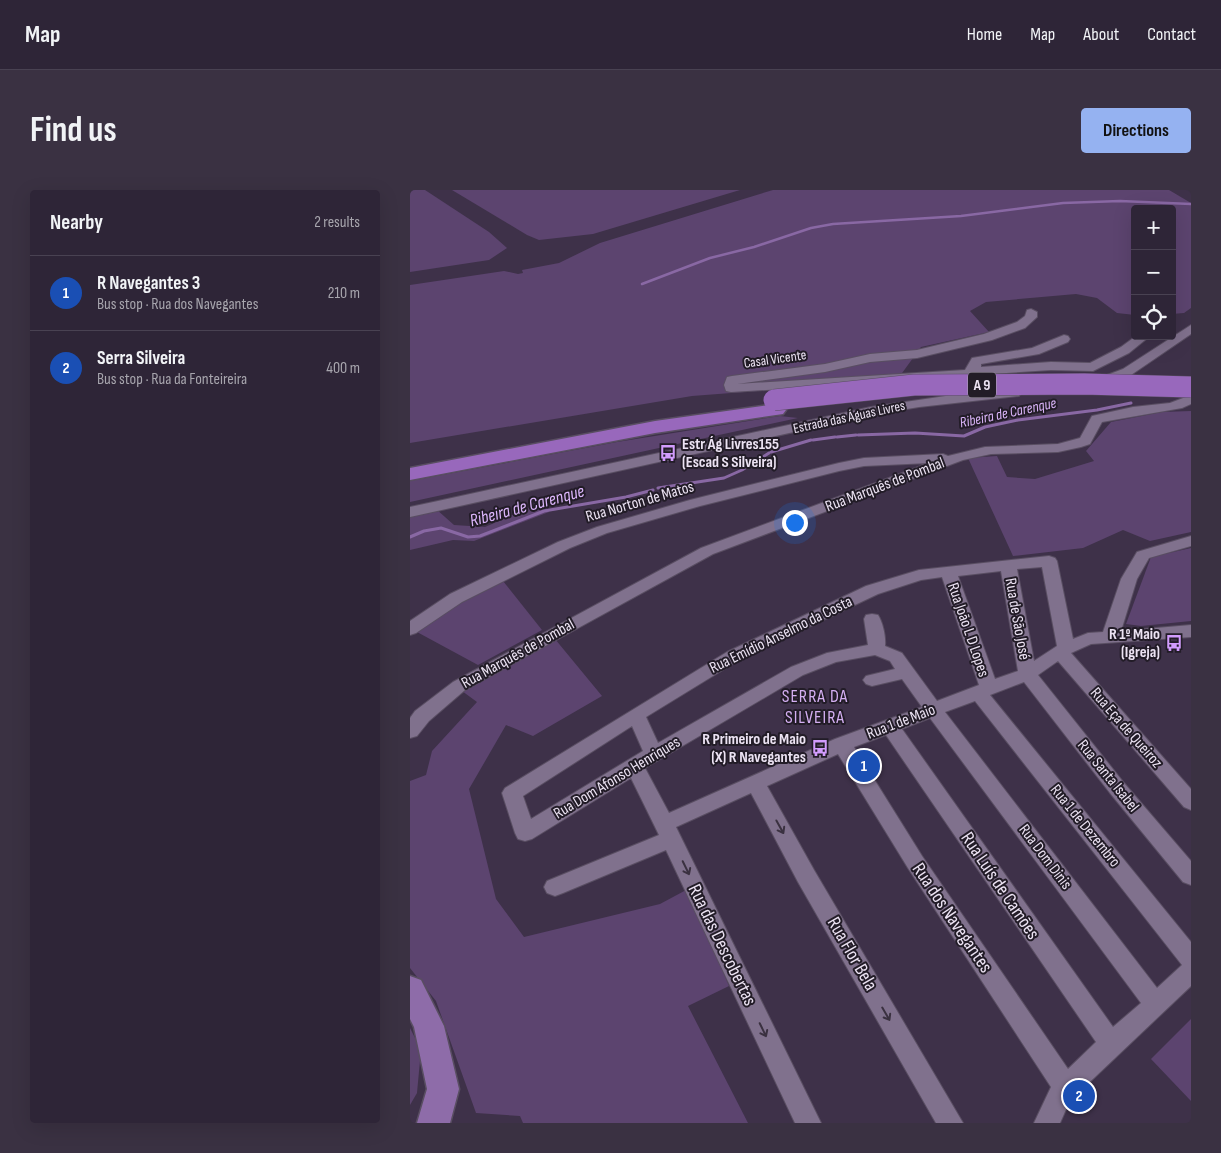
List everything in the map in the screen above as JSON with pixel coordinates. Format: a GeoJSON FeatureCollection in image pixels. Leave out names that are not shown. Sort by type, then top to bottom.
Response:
{"type":"FeatureCollection","features":[{"type":"Feature","properties":{"kind":"highway","name":"A 9"},"geometry":{"type":"LineString","coordinates":[[410,474],[775,405],[914,385],[1084,384],[1191,387]]}},
{"type":"Feature","properties":{"kind":"highway","name":"A 9"},"geometry":{"type":"LineString","coordinates":[[410,463],[647,418],[775,405],[918,398],[1088,393],[1191,398]]}},
{"type":"Feature","properties":{"kind":"main road"},"geometry":{"type":"LineString","coordinates":[[410,989],[429,1026],[443,1089],[433,1123]]}},
{"type":"Feature","properties":{"kind":"street","name":"Casal Vicente"},"geometry":{"type":"LineString","coordinates":[[1031,312],[1031,317],[1021,325],[988,337],[917,354],[870,358],[825,368],[732,380],[730,385],[731,388],[756,387],[876,378],[968,374],[972,371],[1051,366],[1092,367],[1125,350],[1139,340]]}},
{"type":"Feature","properties":{"kind":"street","name":"Estrada das Águas Livres"},"geometry":{"type":"LineString","coordinates":[[410,512],[472,496],[636,463],[893,406],[1008,393],[1072,390],[1091,386],[1127,372],[1191,329]]}},
{"type":"Feature","properties":{"kind":"street","name":"Casal Vicente"},"geometry":{"type":"LineString","coordinates":[[972,371],[976,360],[1035,350],[1064,339]]}},
{"type":"Feature","properties":{"kind":"street"},"geometry":{"type":"LineString","coordinates":[[944,400],[1056,375],[1079,368]]}},
{"type":"Feature","properties":{"kind":"street","name":"Rua Marquês de Pombal"},"geometry":{"type":"LineString","coordinates":[[410,731],[422,716],[459,686],[707,551],[958,457],[974,453],[1010,449],[1056,449],[1070,447],[1085,441],[1097,419],[1132,411],[1174,406],[1185,403],[1191,398]]}},
{"type":"Feature","properties":{"kind":"street","name":"Rua Norton de Matos"},"geometry":{"type":"LineString","coordinates":[[410,629],[456,598],[564,545],[602,530],[695,503],[839,467],[864,462],[958,457]]}},
{"type":"Feature","properties":{"kind":"street"},"geometry":{"type":"LineString","coordinates":[[1110,637],[1129,578],[1143,555],[1191,541]]}},
{"type":"Feature","properties":{"kind":"street","name":"Rua Emídio Anselmo da Costa"},"geometry":{"type":"LineString","coordinates":[[526,833],[512,793],[733,656],[872,590],[919,575],[1049,561],[1063,650]]}},
{"type":"Feature","properties":{"kind":"street","name":"Rua de São José"},"geometry":{"type":"LineString","coordinates":[[1008,565],[1027,674]]}},
{"type":"Feature","properties":{"kind":"street","name":"Rua João L D Lopes"},"geometry":{"type":"LineString","coordinates":[[948,571],[984,691]]}},
{"type":"Feature","properties":{"kind":"street"},"geometry":{"type":"LineString","coordinates":[[872,619],[877,640],[876,649],[896,657],[933,709]]}},
{"type":"Feature","properties":{"kind":"street","name":"Rua 1 de Maio"},"geometry":{"type":"LineString","coordinates":[[555,887],[668,832],[756,784],[842,744],[1027,674],[1063,650],[1088,640],[1191,631]]}},
{"type":"Feature","properties":{"kind":"street","name":"Rua Dom Afonso Henriques"},"geometry":{"type":"LineString","coordinates":[[526,833],[654,754],[797,670],[833,656],[876,649]]}},
{"type":"Feature","properties":{"kind":"street","name":"Rua Eça de Queiroz"},"geometry":{"type":"LineString","coordinates":[[1063,650],[1191,802]]}},
{"type":"Feature","properties":{"kind":"street"},"geometry":{"type":"LineString","coordinates":[[872,680],[907,672]]}},
{"type":"Feature","properties":{"kind":"street","name":"Rua Santa Isabel"},"geometry":{"type":"LineString","coordinates":[[1027,674],[1117,788],[1191,876]]}},
{"type":"Feature","properties":{"kind":"street","name":"Rua 1 de Dezembro"},"geometry":{"type":"LineString","coordinates":[[984,691],[1191,959]]}},
{"type":"Feature","properties":{"kind":"street","name":"Rua Dom Dinis"},"geometry":{"type":"LineString","coordinates":[[933,709],[1156,1005]]}},
{"type":"Feature","properties":{"kind":"street"},"geometry":{"type":"LineString","coordinates":[[636,715],[654,754]]}},
{"type":"Feature","properties":{"kind":"street","name":"Rua Luís de Camões"},"geometry":{"type":"LineString","coordinates":[[890,726],[1050,959],[1111,1044]]}},
{"type":"Feature","properties":{"kind":"street","name":"Rua dos Navegantes"},"geometry":{"type":"LineString","coordinates":[[842,744],[915,862],[1066,1088]]}},
{"type":"Feature","properties":{"kind":"street","name":"Rua das Descobertas"},"geometry":{"type":"LineString","coordinates":[[635,767],[808,1123]]}},
{"type":"Feature","properties":{"kind":"street","name":"Rua Flor Bela"},"geometry":{"type":"LineString","coordinates":[[756,784],[806,876],[950,1123]]}},
{"type":"Feature","properties":{"kind":"street"},"geometry":{"type":"LineString","coordinates":[[1047,1123],[1059,1097],[1066,1088],[1191,971]]}},
{"type":"Feature","properties":{"kind":"shaded area"},"geometry":{"type":"Polygon","coordinates":[[[410,190],[425,190],[489,232],[507,248],[489,260],[410,272],[410,190]]]}},
{"type":"Feature","properties":{"kind":"shaded area"},"geometry":{"type":"Polygon","coordinates":[[[452,190],[740,190],[593,234],[539,240],[527,235],[452,190]]]}},
{"type":"Feature","properties":{"kind":"shaded area"},"geometry":{"type":"Polygon","coordinates":[[[773,190],[1169,190],[1191,203],[1191,308],[1184,313],[1176,314],[1176,205],[1131,205],[1131,315],[1117,313],[1097,298],[1076,294],[986,302],[970,311],[989,332],[921,347],[897,380],[692,396],[410,443],[410,285],[504,271],[518,274],[523,273],[522,270],[559,263],[600,243],[773,190]]]}},
{"type":"Feature","properties":{"kind":"shaded area"},"geometry":{"type":"Polygon","coordinates":[[[1191,411],[1191,532],[1150,541],[1123,530],[1083,548],[1013,556],[968,458],[997,456],[1007,477],[1035,479],[1094,461],[1086,451],[1111,422],[1162,412],[1191,411]]]}},
{"type":"Feature","properties":{"kind":"shaded area"},"geometry":{"type":"Polygon","coordinates":[[[780,416],[798,418],[410,502],[410,481],[617,442],[780,416]]]}},
{"type":"Feature","properties":{"kind":"shaded area"},"geometry":{"type":"Polygon","coordinates":[[[543,502],[549,512],[474,541],[453,540],[410,550],[410,515],[436,509],[454,525],[485,527],[543,502]]]}},
{"type":"Feature","properties":{"kind":"shaded area"},"geometry":{"type":"Polygon","coordinates":[[[1191,548],[1191,621],[1141,626],[1126,624],[1151,557],[1191,548]]]}},
{"type":"Feature","properties":{"kind":"shaded area"},"geometry":{"type":"Polygon","coordinates":[[[503,581],[542,630],[478,665],[417,632],[457,602],[503,581]]]}},
{"type":"Feature","properties":{"kind":"shaded area"},"geometry":{"type":"Polygon","coordinates":[[[555,639],[602,696],[533,736],[506,725],[469,789],[496,899],[524,937],[660,904],[688,889],[729,986],[688,1006],[748,1123],[523,1123],[520,1116],[476,1113],[436,1001],[410,968],[410,781],[426,775],[432,751],[477,702],[462,691],[555,639]]]}},
{"type":"Feature","properties":{"kind":"shaded area"},"geometry":{"type":"Polygon","coordinates":[[[1191,1019],[1191,1101],[1151,1059],[1191,1019]]]}},
{"type":"Feature","properties":{"kind":"shaded area"},"geometry":{"type":"Polygon","coordinates":[[[410,1028],[421,1050],[417,1093],[410,1105],[410,1028]]]}},
{"type":"Feature","properties":{"kind":"waterway"},"geometry":{"type":"LineString","coordinates":[[642,284],[710,258],[754,247],[811,228],[833,224],[961,216],[1063,203],[1120,201],[1191,204]]}},
{"type":"Feature","properties":{"kind":"waterway","name":"Ribeira de Carenque"},"geometry":{"type":"LineString","coordinates":[[858,435],[915,433],[964,436],[985,427],[1018,420],[1097,410],[1131,403]]}},
{"type":"Feature","properties":{"kind":"waterway","name":"Ribeira de Carenque"},"geometry":{"type":"LineString","coordinates":[[837,437],[856,435]]}},
{"type":"Feature","properties":{"kind":"waterway","name":"Ribeira de Carenque"},"geometry":{"type":"LineString","coordinates":[[813,440],[835,437]]}},
{"type":"Feature","properties":{"kind":"waterway","name":"Ribeira de Carenque"},"geometry":{"type":"LineString","coordinates":[[771,452],[811,440]]}},
{"type":"Feature","properties":{"kind":"waterway","name":"Ribeira de Carenque"},"geometry":{"type":"LineString","coordinates":[[658,488],[724,478],[742,470],[769,453]]}},
{"type":"Feature","properties":{"kind":"waterway","name":"Ribeira de Carenque"},"geometry":{"type":"LineString","coordinates":[[410,537],[424,531],[441,528],[468,537],[480,536],[544,511],[626,497],[653,490]]}},
{"type":"Feature","properties":{"kind":"place","name":"Estr Ág Livres155 (Escad S Silveira)"},"geometry":{"type":"Point","coordinates":[668,453]}},
{"type":"Feature","properties":{"kind":"place","name":"R 1º Maio (Igreja)"},"geometry":{"type":"Point","coordinates":[1174,643]}},
{"type":"Feature","properties":{"kind":"place","name":"R Primeiro de Maio (X) R Navegantes"},"geometry":{"type":"Point","coordinates":[820,748]}},
{"type":"Feature","properties":{"kind":"place","name":"R Navegantes 3"},"geometry":{"type":"Point","coordinates":[864,766]}},
{"type":"Feature","properties":{"kind":"place","name":"Serra Silveira"},"geometry":{"type":"Point","coordinates":[1079,1096]}},
{"type":"Feature","properties":{"kind":"district","name":"SERRA DA SILVEIRA"},"geometry":{"type":"Point","coordinates":[815,706]}}]}
